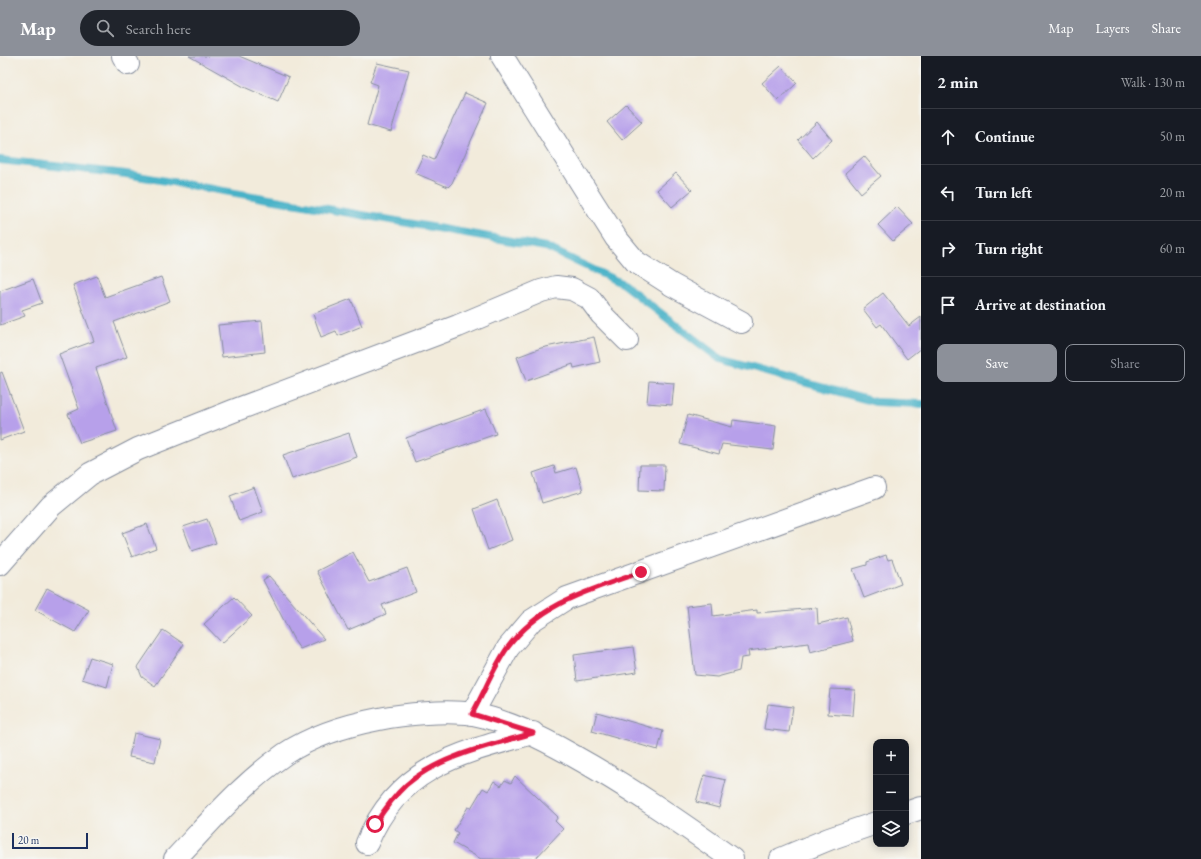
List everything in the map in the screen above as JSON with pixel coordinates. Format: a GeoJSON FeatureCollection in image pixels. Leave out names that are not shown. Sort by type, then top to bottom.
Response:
{"type":"FeatureCollection","features":[{"type":"Feature","properties":{"kind":"street"},"geometry":{"type":"LineString","coordinates":[[502,56],[616,238],[636,262],[672,285],[741,322]]}},
{"type":"Feature","properties":{"kind":"street"},"geometry":{"type":"LineString","coordinates":[[0,564],[51,506],[90,474],[138,449],[233,411],[458,326],[541,291],[556,287],[572,289],[588,298],[601,314],[627,340]]}},
{"type":"Feature","properties":{"kind":"street"},"geometry":{"type":"LineString","coordinates":[[472,714],[508,648],[531,622],[567,598],[874,488]]}},
{"type":"Feature","properties":{"kind":"street"},"geometry":{"type":"LineString","coordinates":[[175,859],[238,792],[286,754],[311,740],[358,723],[403,715],[472,714],[533,733],[617,780],[732,859]]}},
{"type":"Feature","properties":{"kind":"street"},"geometry":{"type":"LineString","coordinates":[[367,843],[375,824],[389,802],[407,784],[434,766],[479,748],[533,733]]}},
{"type":"Feature","properties":{"kind":"street"},"geometry":{"type":"LineString","coordinates":[[909,812],[921,808]]}},
{"type":"Feature","properties":{"kind":"street"},"geometry":{"type":"LineString","coordinates":[[781,859],[829,839],[873,824]]}},
{"type":"Feature","properties":{"kind":"building"},"geometry":{"type":"Polygon","coordinates":[[[189,56],[239,56],[289,77],[278,102],[244,87],[189,56]]]}},
{"type":"Feature","properties":{"kind":"building"},"geometry":{"type":"Polygon","coordinates":[[[377,63],[409,70],[391,132],[367,125],[378,85],[370,82],[377,63]]]}},
{"type":"Feature","properties":{"kind":"building"},"geometry":{"type":"Polygon","coordinates":[[[781,66],[797,83],[778,101],[762,83],[781,66]]]}},
{"type":"Feature","properties":{"kind":"building"},"geometry":{"type":"Polygon","coordinates":[[[465,93],[488,103],[452,183],[448,187],[415,173],[423,155],[434,160],[465,93]]]}},
{"type":"Feature","properties":{"kind":"building"},"geometry":{"type":"Polygon","coordinates":[[[626,105],[642,122],[622,140],[607,122],[626,105]]]}},
{"type":"Feature","properties":{"kind":"building"},"geometry":{"type":"Polygon","coordinates":[[[817,122],[832,140],[813,158],[798,140],[817,122]]]}},
{"type":"Feature","properties":{"kind":"building"},"geometry":{"type":"Polygon","coordinates":[[[864,156],[881,176],[861,193],[845,173],[864,156]]]}},
{"type":"Feature","properties":{"kind":"building"},"geometry":{"type":"Polygon","coordinates":[[[676,173],[692,190],[672,207],[657,190],[676,173]]]}},
{"type":"Feature","properties":{"kind":"building"},"geometry":{"type":"Polygon","coordinates":[[[897,207],[913,224],[893,241],[878,225],[897,207]]]}},
{"type":"Feature","properties":{"kind":"building"},"geometry":{"type":"Polygon","coordinates":[[[97,276],[105,297],[161,277],[170,301],[114,322],[127,357],[96,368],[117,431],[80,443],[68,414],[79,409],[59,354],[94,341],[73,285],[97,276]]]}},
{"type":"Feature","properties":{"kind":"building"},"geometry":{"type":"Polygon","coordinates":[[[33,279],[42,303],[22,310],[25,316],[0,325],[0,291],[33,279]]]}},
{"type":"Feature","properties":{"kind":"building"},"geometry":{"type":"Polygon","coordinates":[[[883,293],[909,326],[921,317],[921,348],[907,359],[881,324],[877,327],[863,309],[883,293]]]}},
{"type":"Feature","properties":{"kind":"building"},"geometry":{"type":"Polygon","coordinates":[[[351,299],[362,326],[338,336],[336,331],[321,337],[313,314],[351,299]]]}},
{"type":"Feature","properties":{"kind":"building"},"geometry":{"type":"Polygon","coordinates":[[[262,321],[265,352],[222,357],[218,325],[262,321]]]}},
{"type":"Feature","properties":{"kind":"building"},"geometry":{"type":"Polygon","coordinates":[[[594,337],[600,362],[574,368],[573,364],[526,381],[517,357],[541,348],[594,337]]]}},
{"type":"Feature","properties":{"kind":"building"},"geometry":{"type":"Polygon","coordinates":[[[2,372],[24,431],[0,440],[0,373],[2,372]]]}},
{"type":"Feature","properties":{"kind":"building"},"geometry":{"type":"Polygon","coordinates":[[[649,381],[674,383],[672,405],[647,403],[649,381]]]}},
{"type":"Feature","properties":{"kind":"building"},"geometry":{"type":"Polygon","coordinates":[[[486,409],[496,434],[415,462],[406,438],[486,409]]]}},
{"type":"Feature","properties":{"kind":"building"},"geometry":{"type":"Polygon","coordinates":[[[688,415],[732,427],[733,420],[776,426],[773,450],[722,444],[719,454],[680,444],[688,415]]]}},
{"type":"Feature","properties":{"kind":"building"},"geometry":{"type":"Polygon","coordinates":[[[349,433],[357,457],[292,479],[283,455],[349,433]]]}},
{"type":"Feature","properties":{"kind":"building"},"geometry":{"type":"Polygon","coordinates":[[[640,465],[665,465],[664,491],[639,490],[640,465]]]}},
{"type":"Feature","properties":{"kind":"building"},"geometry":{"type":"Polygon","coordinates":[[[554,466],[556,473],[576,467],[583,491],[542,503],[533,473],[554,466]]]}},
{"type":"Feature","properties":{"kind":"building"},"geometry":{"type":"Polygon","coordinates":[[[254,487],[263,512],[239,521],[230,496],[254,487]]]}},
{"type":"Feature","properties":{"kind":"building"},"geometry":{"type":"Polygon","coordinates":[[[497,500],[512,540],[488,550],[474,509],[497,500]]]}},
{"type":"Feature","properties":{"kind":"building"},"geometry":{"type":"Polygon","coordinates":[[[207,519],[216,543],[192,551],[183,527],[207,519]]]}},
{"type":"Feature","properties":{"kind":"building"},"geometry":{"type":"Polygon","coordinates":[[[147,524],[156,548],[132,557],[122,533],[147,524]]]}},
{"type":"Feature","properties":{"kind":"building"},"geometry":{"type":"Polygon","coordinates":[[[353,552],[369,582],[407,568],[416,592],[382,605],[386,614],[348,630],[317,571],[353,552]]]}},
{"type":"Feature","properties":{"kind":"building"},"geometry":{"type":"Polygon","coordinates":[[[886,555],[888,560],[892,559],[901,584],[864,598],[853,569],[867,565],[867,562],[886,555]]]}},
{"type":"Feature","properties":{"kind":"building"},"geometry":{"type":"Polygon","coordinates":[[[269,576],[324,639],[300,649],[263,580],[269,576]]]}},
{"type":"Feature","properties":{"kind":"building"},"geometry":{"type":"Polygon","coordinates":[[[47,588],[89,610],[75,632],[35,610],[47,588]]]}},
{"type":"Feature","properties":{"kind":"building"},"geometry":{"type":"Polygon","coordinates":[[[234,597],[252,616],[222,643],[204,624],[234,597]]]}},
{"type":"Feature","properties":{"kind":"building"},"geometry":{"type":"Polygon","coordinates":[[[712,603],[713,616],[757,610],[757,613],[817,608],[818,624],[847,617],[853,641],[810,652],[808,643],[748,651],[749,657],[741,658],[739,671],[717,677],[695,675],[687,606],[712,603]]]}},
{"type":"Feature","properties":{"kind":"building"},"geometry":{"type":"Polygon","coordinates":[[[163,630],[184,644],[155,686],[142,677],[138,667],[163,630]]]}},
{"type":"Feature","properties":{"kind":"building"},"geometry":{"type":"Polygon","coordinates":[[[633,647],[637,672],[577,681],[574,655],[633,647]]]}},
{"type":"Feature","properties":{"kind":"building"},"geometry":{"type":"Polygon","coordinates":[[[90,657],[113,664],[107,687],[82,679],[90,657]]]}},
{"type":"Feature","properties":{"kind":"building"},"geometry":{"type":"Polygon","coordinates":[[[830,689],[855,690],[853,716],[828,714],[830,689]]]}},
{"type":"Feature","properties":{"kind":"building"},"geometry":{"type":"Polygon","coordinates":[[[768,704],[793,707],[789,732],[764,729],[768,704]]]}},
{"type":"Feature","properties":{"kind":"building"},"geometry":{"type":"Polygon","coordinates":[[[597,712],[663,731],[658,750],[592,731],[597,712]]]}},
{"type":"Feature","properties":{"kind":"building"},"geometry":{"type":"Polygon","coordinates":[[[134,733],[160,739],[155,762],[129,757],[134,733]]]}},
{"type":"Feature","properties":{"kind":"building"},"geometry":{"type":"Polygon","coordinates":[[[704,775],[726,780],[719,808],[696,802],[704,775]]]}},
{"type":"Feature","properties":{"kind":"building"},"geometry":{"type":"Polygon","coordinates":[[[515,776],[558,817],[555,821],[563,829],[535,859],[481,859],[453,843],[458,833],[454,830],[468,807],[471,808],[483,788],[488,791],[494,781],[501,786],[505,780],[511,783],[515,776]]]}},
{"type":"Feature","properties":{"kind":"waterway"},"geometry":{"type":"LineString","coordinates":[[0,160],[126,174],[546,247],[623,284],[720,359],[875,402],[921,404]]}},
{"type":"Feature","properties":{"kind":"route"},"geometry":{"type":"LineString","coordinates":[[375,824],[389,802],[407,784],[434,766],[479,748],[533,733],[472,714],[508,648],[531,622],[567,598],[641,572]]}}]}
